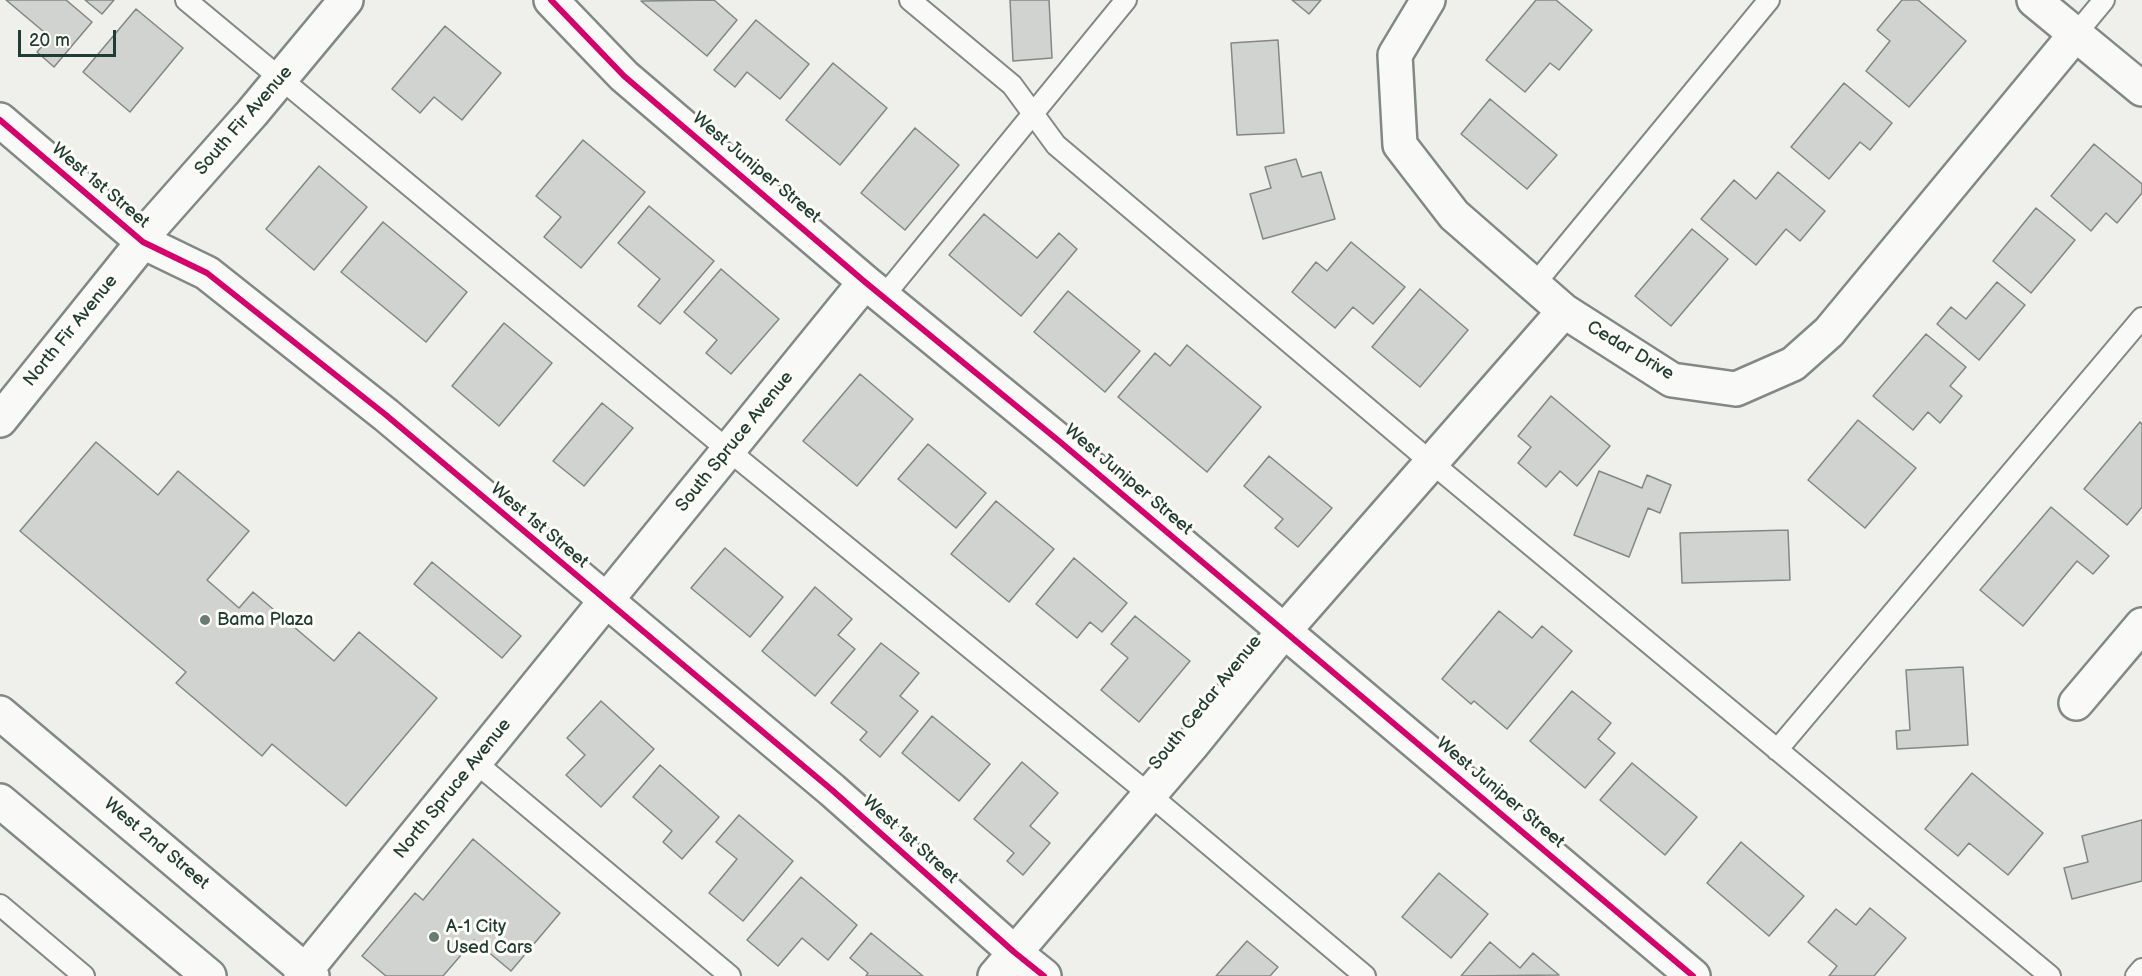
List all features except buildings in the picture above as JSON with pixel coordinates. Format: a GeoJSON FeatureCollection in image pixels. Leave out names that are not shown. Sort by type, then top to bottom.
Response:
{"type":"FeatureCollection","features":[{"type":"Feature","properties":{"kind":"street","name":"South Fir Avenue"},"geometry":{"type":"LineString","coordinates":[[143,242],[144,235],[346,0]]}},
{"type":"Feature","properties":{"kind":"street","name":"West Juniper Street"},"geometry":{"type":"LineString","coordinates":[[551,0],[624,76],[874,289],[1693,976]]}},
{"type":"Feature","properties":{"kind":"street","name":"Cedar Drive"},"geometry":{"type":"LineString","coordinates":[[1428,0],[1395,55],[1400,145],[1454,215],[1564,311],[1672,380],[1736,389],[1793,364],[1829,332],[2075,35]]}},
{"type":"Feature","properties":{"kind":"street"},"geometry":{"type":"LineString","coordinates":[[2034,0],[2142,89]]}},
{"type":"Feature","properties":{"kind":"street","name":"West 1st Street"},"geometry":{"type":"LineString","coordinates":[[0,120],[143,242],[207,273],[386,415],[605,602],[832,790],[1004,964],[1044,976]]}},
{"type":"Feature","properties":{"kind":"street","name":"North Fir Avenue"},"geometry":{"type":"LineString","coordinates":[[0,420],[143,242]]}},
{"type":"Feature","properties":{"kind":"street","name":"South Spruce Avenue"},"geometry":{"type":"LineString","coordinates":[[605,602],[728,450],[874,289]]}},
{"type":"Feature","properties":{"kind":"street","name":"South Cedar Avenue"},"geometry":{"type":"LineString","coordinates":[[1004,964],[1150,795],[1284,631],[1564,311]]}},
{"type":"Feature","properties":{"kind":"street","name":"North Spruce Avenue"},"geometry":{"type":"LineString","coordinates":[[306,974],[605,602]]}},
{"type":"Feature","properties":{"kind":"street"},"geometry":{"type":"LineString","coordinates":[[2076,703],[2142,625]]}},
{"type":"Feature","properties":{"kind":"street","name":"West 2nd Street"},"geometry":{"type":"LineString","coordinates":[[0,713],[306,974]]}},
{"type":"Feature","properties":{"kind":"street"},"geometry":{"type":"LineString","coordinates":[[0,801],[209,976]]}},
{"type":"Feature","properties":{"kind":"lane"},"geometry":{"type":"LineString","coordinates":[[186,0],[728,450],[1150,795],[1365,976]]}},
{"type":"Feature","properties":{"kind":"lane"},"geometry":{"type":"LineString","coordinates":[[910,0],[1012,86],[1056,145],[1432,463],[2050,976]]}},
{"type":"Feature","properties":{"kind":"lane"},"geometry":{"type":"LineString","coordinates":[[874,289],[1032,112],[1126,0]]}},
{"type":"Feature","properties":{"kind":"lane"},"geometry":{"type":"LineString","coordinates":[[1534,285],[1769,0]]}},
{"type":"Feature","properties":{"kind":"lane"},"geometry":{"type":"LineString","coordinates":[[2075,35],[2104,0]]}},
{"type":"Feature","properties":{"kind":"lane"},"geometry":{"type":"LineString","coordinates":[[1777,750],[2142,318]]}},
{"type":"Feature","properties":{"kind":"lane"},"geometry":{"type":"LineString","coordinates":[[475,762],[730,976]]}},
{"type":"Feature","properties":{"kind":"lane"},"geometry":{"type":"LineString","coordinates":[[0,904],[84,976]]}},
{"type":"Feature","properties":{"kind":"lane"},"geometry":{"type":"LineString","coordinates":[[2136,976],[2142,969]]}},
{"type":"Feature","properties":{"kind":"cycle path"},"geometry":{"type":"LineString","coordinates":[[551,0],[624,76],[865,282],[1059,441],[1693,976]]}},
{"type":"Feature","properties":{"kind":"cycle path"},"geometry":{"type":"LineString","coordinates":[[0,120],[143,242],[207,273],[386,415],[832,790],[1044,976]]}},
{"type":"Feature","properties":{"kind":"place","name":"Bama Plaza"},"geometry":{"type":"Point","coordinates":[205,620]}},
{"type":"Feature","properties":{"kind":"place","name":"A-1 City Used Cars"},"geometry":{"type":"Point","coordinates":[434,937]}}]}
